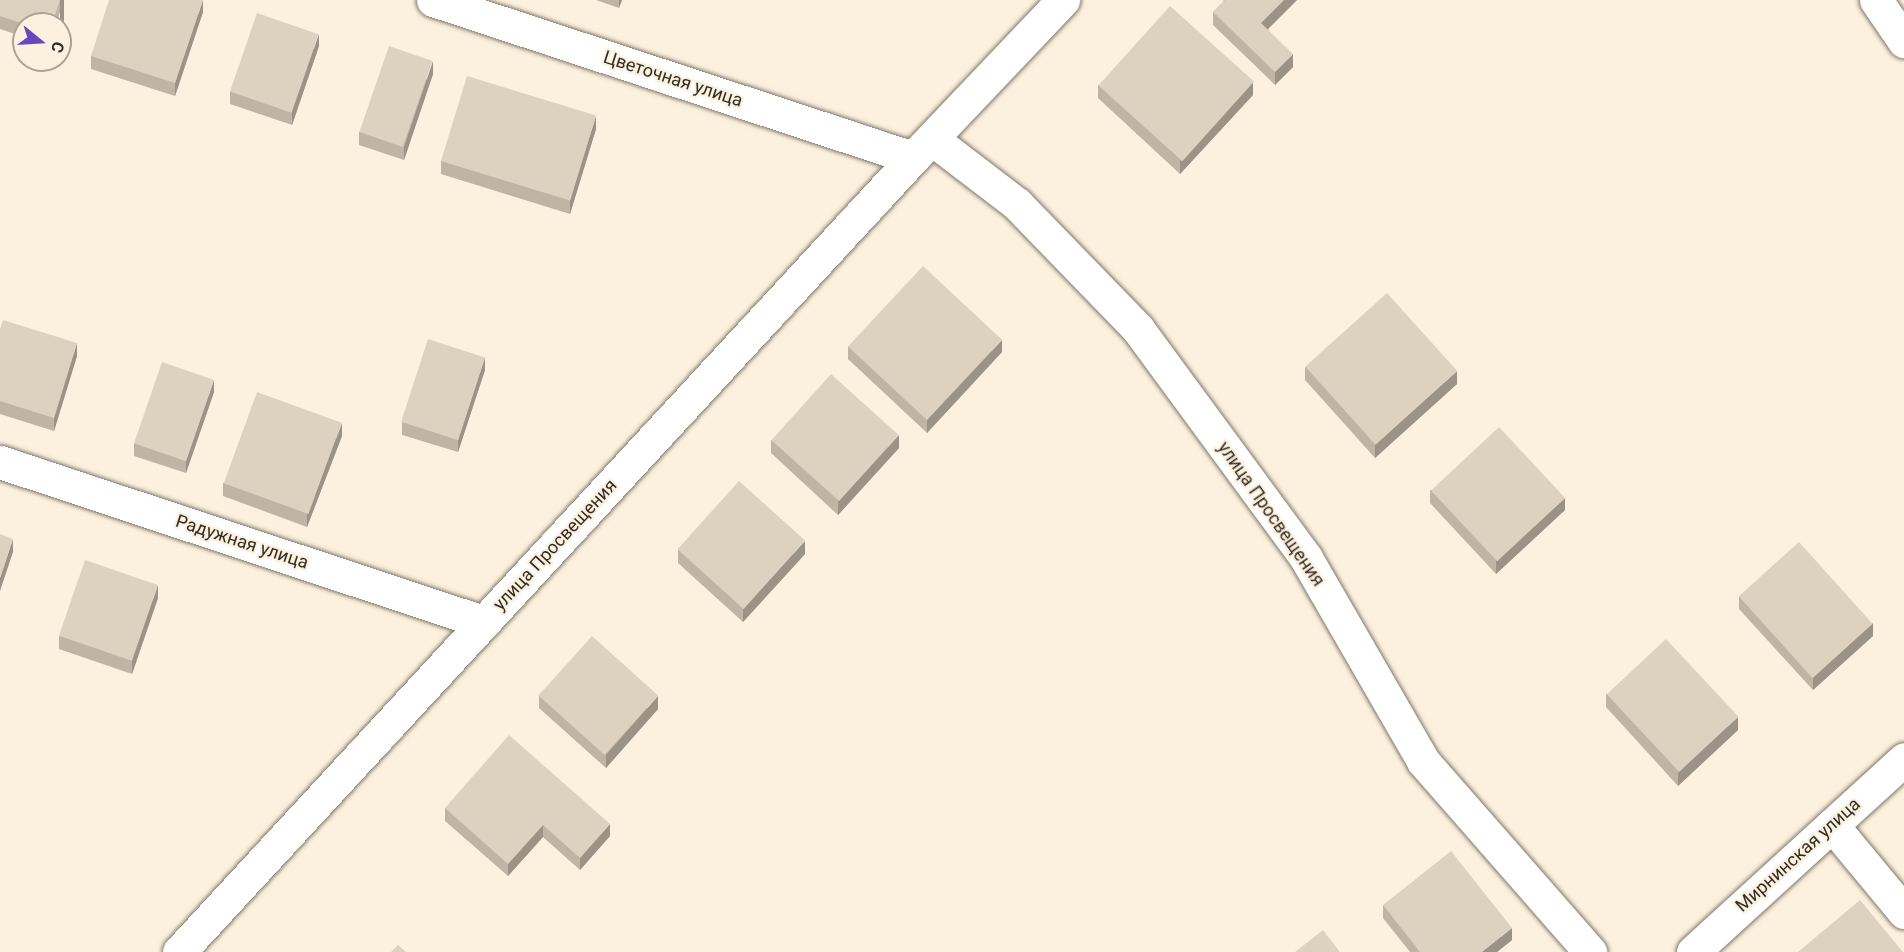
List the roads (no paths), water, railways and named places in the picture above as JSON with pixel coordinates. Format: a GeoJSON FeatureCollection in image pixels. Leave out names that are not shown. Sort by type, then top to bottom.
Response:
{"type":"FeatureCollection","features":[{"type":"Feature","properties":{"kind":"street","name":"Цветочная улица"},"geometry":{"type":"LineString","coordinates":[[434,0],[922,148]]}},
{"type":"Feature","properties":{"kind":"street","name":"улица Просвещения"},"geometry":{"type":"LineString","coordinates":[[179,952],[922,148],[1063,0]]}},
{"type":"Feature","properties":{"kind":"street"},"geometry":{"type":"LineString","coordinates":[[1876,0],[1904,41]]}},
{"type":"Feature","properties":{"kind":"street","name":"улица Просвещения"},"geometry":{"type":"LineString","coordinates":[[922,148],[1017,204],[1138,329],[1306,558],[1423,760],[1590,952]]}},
{"type":"Feature","properties":{"kind":"street","name":"Радужная улица"},"geometry":{"type":"LineString","coordinates":[[0,462],[483,622]]}},
{"type":"Feature","properties":{"kind":"street","name":"Мирнинская улица"},"geometry":{"type":"LineString","coordinates":[[1693,952],[1904,759]]}},
{"type":"Feature","properties":{"kind":"street"},"geometry":{"type":"LineString","coordinates":[[1832,825],[1904,912]]}}]}
